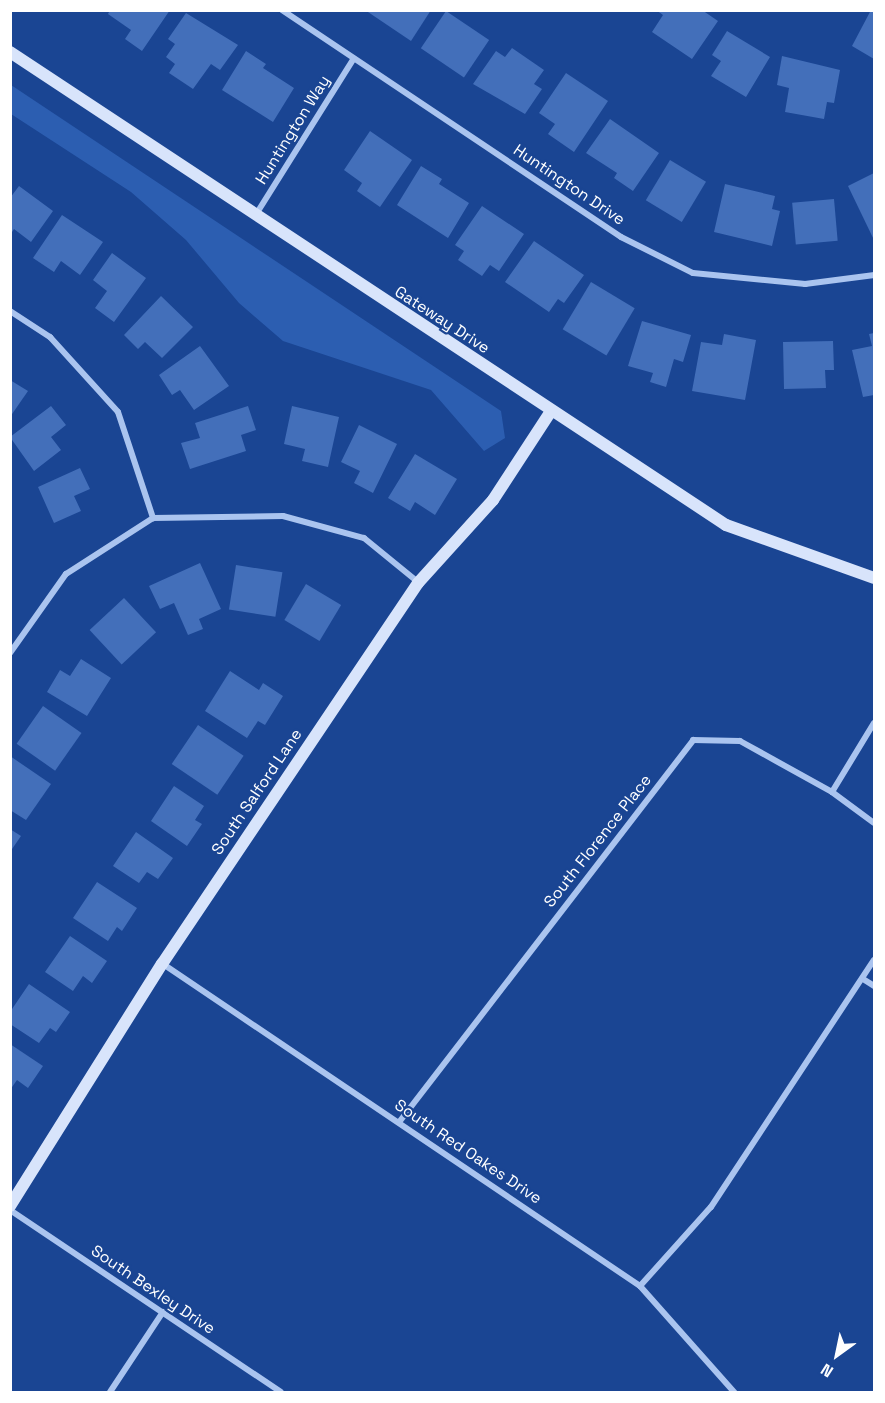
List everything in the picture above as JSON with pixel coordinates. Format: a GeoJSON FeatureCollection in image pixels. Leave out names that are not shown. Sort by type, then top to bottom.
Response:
{"type":"FeatureCollection","features":[{"type":"Feature","properties":{"kind":"street","name":"Huntington Drive"},"geometry":{"type":"LineString","coordinates":[[282,10],[621,237],[693,273],[805,284],[874,275]]}},
{"type":"Feature","properties":{"kind":"street","name":"Gateway Drive"},"geometry":{"type":"LineString","coordinates":[[10,52],[726,525],[874,578]]}},
{"type":"Feature","properties":{"kind":"street","name":"Huntington Way"},"geometry":{"type":"LineString","coordinates":[[255,216],[354,58]]}},
{"type":"Feature","properties":{"kind":"street"},"geometry":{"type":"LineString","coordinates":[[10,311],[50,337],[118,412],[153,518]]}},
{"type":"Feature","properties":{"kind":"street","name":"South Salford Lane"},"geometry":{"type":"LineString","coordinates":[[10,1208],[162,964],[418,583],[493,500],[551,411]]}},
{"type":"Feature","properties":{"kind":"street"},"geometry":{"type":"LineString","coordinates":[[10,653],[66,574],[153,518],[283,516],[364,538],[418,583]]}},
{"type":"Feature","properties":{"kind":"street"},"geometry":{"type":"LineString","coordinates":[[832,792],[874,723]]}},
{"type":"Feature","properties":{"kind":"street","name":"South Florence Place"},"geometry":{"type":"LineString","coordinates":[[400,1121],[693,740],[740,741],[832,792],[874,823]]}},
{"type":"Feature","properties":{"kind":"street"},"geometry":{"type":"LineString","coordinates":[[640,1286],[711,1207],[874,960]]}},
{"type":"Feature","properties":{"kind":"street","name":"South Red Oakes Drive"},"geometry":{"type":"LineString","coordinates":[[162,964],[400,1121],[640,1286],[734,1392]]}},
{"type":"Feature","properties":{"kind":"street"},"geometry":{"type":"LineString","coordinates":[[863,979],[874,986]]}},
{"type":"Feature","properties":{"kind":"street","name":"South Bexley Drive"},"geometry":{"type":"LineString","coordinates":[[10,1208],[281,1392]]}},
{"type":"Feature","properties":{"kind":"street"},"geometry":{"type":"LineString","coordinates":[[110,1392],[163,1312]]}},
{"type":"Feature","properties":{"kind":"shaded area"},"geometry":{"type":"Polygon","coordinates":[[[11,85],[501,411],[505,438],[484,451],[431,390],[283,341],[239,303],[186,240],[131,192],[11,114],[11,85]]]}},
{"type":"Feature","properties":{"kind":"building"},"geometry":{"type":"Polygon","coordinates":[[[110,10],[170,10],[142,51],[125,39],[131,30],[108,14],[110,10]]]}},
{"type":"Feature","properties":{"kind":"building"},"geometry":{"type":"Polygon","coordinates":[[[365,10],[431,10],[411,41],[365,10]]]}},
{"type":"Feature","properties":{"kind":"building"},"geometry":{"type":"Polygon","coordinates":[[[656,10],[702,10],[718,21],[692,59],[652,32],[663,15],[656,10]]]}},
{"type":"Feature","properties":{"kind":"building"},"geometry":{"type":"Polygon","coordinates":[[[871,10],[874,10],[874,59],[852,46],[871,10]]]}},
{"type":"Feature","properties":{"kind":"building"},"geometry":{"type":"Polygon","coordinates":[[[446,11],[489,40],[464,77],[421,48],[446,11]]]}},
{"type":"Feature","properties":{"kind":"building"},"geometry":{"type":"Polygon","coordinates":[[[186,13],[238,45],[220,70],[211,64],[193,89],[169,73],[175,64],[166,57],[175,44],[168,39],[186,13]]]}},
{"type":"Feature","properties":{"kind":"building"},"geometry":{"type":"Polygon","coordinates":[[[727,31],[770,57],[746,97],[711,76],[721,61],[712,55],[727,31]]]}},
{"type":"Feature","properties":{"kind":"building"},"geometry":{"type":"Polygon","coordinates":[[[512,48],[544,70],[534,84],[542,89],[525,114],[473,84],[496,51],[505,57],[512,48]]]}},
{"type":"Feature","properties":{"kind":"building"},"geometry":{"type":"Polygon","coordinates":[[[246,51],[266,64],[263,68],[294,88],[273,122],[222,90],[246,51]]]}},
{"type":"Feature","properties":{"kind":"building"},"geometry":{"type":"Polygon","coordinates":[[[782,56],[840,70],[834,103],[827,102],[824,119],[785,112],[789,88],[777,85],[782,56]]]}},
{"type":"Feature","properties":{"kind":"building"},"geometry":{"type":"Polygon","coordinates":[[[566,73],[608,101],[574,152],[548,134],[555,124],[539,113],[566,73]]]}},
{"type":"Feature","properties":{"kind":"building"},"geometry":{"type":"Polygon","coordinates":[[[610,119],[659,153],[633,191],[614,178],[617,173],[586,153],[610,119]]]}},
{"type":"Feature","properties":{"kind":"building"},"geometry":{"type":"Polygon","coordinates":[[[370,131],[412,160],[380,207],[357,191],[362,183],[344,170],[370,131]]]}},
{"type":"Feature","properties":{"kind":"building"},"geometry":{"type":"Polygon","coordinates":[[[670,160],[706,182],[682,222],[646,200],[670,160]]]}},
{"type":"Feature","properties":{"kind":"building"},"geometry":{"type":"Polygon","coordinates":[[[421,166],[442,179],[439,184],[469,203],[448,238],[397,205],[421,166]]]}},
{"type":"Feature","properties":{"kind":"building"},"geometry":{"type":"Polygon","coordinates":[[[874,173],[874,240],[848,186],[874,173]]]}},
{"type":"Feature","properties":{"kind":"building"},"geometry":{"type":"Polygon","coordinates":[[[725,184],[775,196],[772,209],[780,211],[772,246],[714,232],[725,184]]]}},
{"type":"Feature","properties":{"kind":"building"},"geometry":{"type":"Polygon","coordinates":[[[19,186],[53,211],[31,242],[14,229],[10,235],[10,198],[19,186]]]}},
{"type":"Feature","properties":{"kind":"building"},"geometry":{"type":"Polygon","coordinates":[[[834,199],[838,241],[796,245],[792,203],[834,199]]]}},
{"type":"Feature","properties":{"kind":"building"},"geometry":{"type":"Polygon","coordinates":[[[482,206],[524,234],[499,271],[490,265],[482,276],[458,260],[464,251],[455,245],[482,206]]]}},
{"type":"Feature","properties":{"kind":"building"},"geometry":{"type":"Polygon","coordinates":[[[62,215],[103,242],[80,275],[61,261],[54,272],[33,258],[62,215]]]}},
{"type":"Feature","properties":{"kind":"building"},"geometry":{"type":"Polygon","coordinates":[[[534,241],[584,275],[564,303],[558,299],[549,312],[505,282],[534,241]]]}},
{"type":"Feature","properties":{"kind":"building"},"geometry":{"type":"Polygon","coordinates":[[[112,253],[146,278],[114,322],[95,308],[107,291],[93,280],[112,253]]]}},
{"type":"Feature","properties":{"kind":"building"},"geometry":{"type":"Polygon","coordinates":[[[591,282],[635,308],[606,355],[563,329],[591,282]]]}},
{"type":"Feature","properties":{"kind":"building"},"geometry":{"type":"Polygon","coordinates":[[[161,296],[193,327],[162,358],[145,342],[138,349],[124,335],[161,296]]]}},
{"type":"Feature","properties":{"kind":"building"},"geometry":{"type":"Polygon","coordinates":[[[642,321],[691,335],[683,362],[674,359],[666,387],[650,382],[653,373],[628,366],[642,321]]]}},
{"type":"Feature","properties":{"kind":"building"},"geometry":{"type":"Polygon","coordinates":[[[874,333],[874,395],[863,397],[852,350],[872,346],[869,334],[874,333]]]}},
{"type":"Feature","properties":{"kind":"building"},"geometry":{"type":"Polygon","coordinates":[[[724,334],[756,340],[745,400],[692,391],[701,342],[722,345],[724,334]]]}},
{"type":"Feature","properties":{"kind":"building"},"geometry":{"type":"Polygon","coordinates":[[[833,341],[834,370],[825,370],[826,388],[784,389],[783,342],[833,341]]]}},
{"type":"Feature","properties":{"kind":"building"},"geometry":{"type":"Polygon","coordinates":[[[200,346],[229,386],[194,410],[180,390],[172,395],[159,375],[200,346]]]}},
{"type":"Feature","properties":{"kind":"building"},"geometry":{"type":"Polygon","coordinates":[[[10,380],[28,391],[10,417],[10,380]]]}},
{"type":"Feature","properties":{"kind":"building"},"geometry":{"type":"Polygon","coordinates":[[[51,406],[66,425],[51,437],[61,450],[34,471],[10,437],[51,406]]]}},
{"type":"Feature","properties":{"kind":"building"},"geometry":{"type":"Polygon","coordinates":[[[248,406],[256,430],[241,435],[246,451],[190,469],[181,443],[200,438],[195,423],[248,406]]]}},
{"type":"Feature","properties":{"kind":"building"},"geometry":{"type":"Polygon","coordinates":[[[292,406],[339,417],[328,467],[302,461],[305,449],[284,444],[292,406]]]}},
{"type":"Feature","properties":{"kind":"building"},"geometry":{"type":"Polygon","coordinates":[[[359,425],[397,444],[373,493],[354,483],[360,471],[341,462],[359,425]]]}},
{"type":"Feature","properties":{"kind":"building"},"geometry":{"type":"Polygon","coordinates":[[[415,454],[457,479],[435,515],[415,502],[410,511],[388,498],[415,454]]]}},
{"type":"Feature","properties":{"kind":"building"},"geometry":{"type":"Polygon","coordinates":[[[80,468],[90,489],[74,496],[81,511],[54,523],[38,487],[80,468]]]}},
{"type":"Feature","properties":{"kind":"building"},"geometry":{"type":"Polygon","coordinates":[[[200,563],[221,609],[199,619],[203,629],[188,635],[174,603],[160,609],[149,586],[200,563]]]}},
{"type":"Feature","properties":{"kind":"building"},"geometry":{"type":"Polygon","coordinates":[[[236,565],[282,572],[275,617],[229,609],[236,565]]]}},
{"type":"Feature","properties":{"kind":"building"},"geometry":{"type":"Polygon","coordinates":[[[306,584],[341,605],[320,641],[284,620],[306,584]]]}},
{"type":"Feature","properties":{"kind":"building"},"geometry":{"type":"Polygon","coordinates":[[[124,598],[156,632],[122,664],[90,630],[124,598]]]}},
{"type":"Feature","properties":{"kind":"building"},"geometry":{"type":"Polygon","coordinates":[[[81,659],[111,678],[87,716],[47,692],[60,670],[70,676],[81,659]]]}},
{"type":"Feature","properties":{"kind":"building"},"geometry":{"type":"Polygon","coordinates":[[[230,671],[259,690],[263,683],[283,696],[265,725],[258,721],[247,738],[205,711],[230,671]]]}},
{"type":"Feature","properties":{"kind":"building"},"geometry":{"type":"Polygon","coordinates":[[[43,706],[82,733],[55,771],[17,744],[43,706]]]}},
{"type":"Feature","properties":{"kind":"building"},"geometry":{"type":"Polygon","coordinates":[[[198,725],[244,756],[217,795],[172,764],[198,725]]]}},
{"type":"Feature","properties":{"kind":"building"},"geometry":{"type":"Polygon","coordinates":[[[10,756],[51,784],[26,820],[10,810],[10,756]]]}},
{"type":"Feature","properties":{"kind":"building"},"geometry":{"type":"Polygon","coordinates":[[[174,786],[204,806],[195,820],[202,824],[187,846],[151,821],[174,786]]]}},
{"type":"Feature","properties":{"kind":"building"},"geometry":{"type":"Polygon","coordinates":[[[10,829],[21,836],[10,852],[10,829]]]}},
{"type":"Feature","properties":{"kind":"building"},"geometry":{"type":"Polygon","coordinates":[[[136,832],[173,858],[158,879],[147,872],[139,883],[113,866],[136,832]]]}},
{"type":"Feature","properties":{"kind":"building"},"geometry":{"type":"Polygon","coordinates":[[[97,882],[137,908],[122,931],[117,927],[108,941],[73,918],[97,882]]]}},
{"type":"Feature","properties":{"kind":"building"},"geometry":{"type":"Polygon","coordinates":[[[70,936],[107,961],[92,983],[83,976],[73,991],[45,972],[70,936]]]}},
{"type":"Feature","properties":{"kind":"building"},"geometry":{"type":"Polygon","coordinates":[[[29,984],[70,1012],[56,1032],[50,1028],[39,1043],[10,1024],[10,1012],[29,984]]]}},
{"type":"Feature","properties":{"kind":"building"},"geometry":{"type":"Polygon","coordinates":[[[10,1044],[43,1066],[28,1088],[17,1080],[10,1090],[10,1044]]]}}]}
